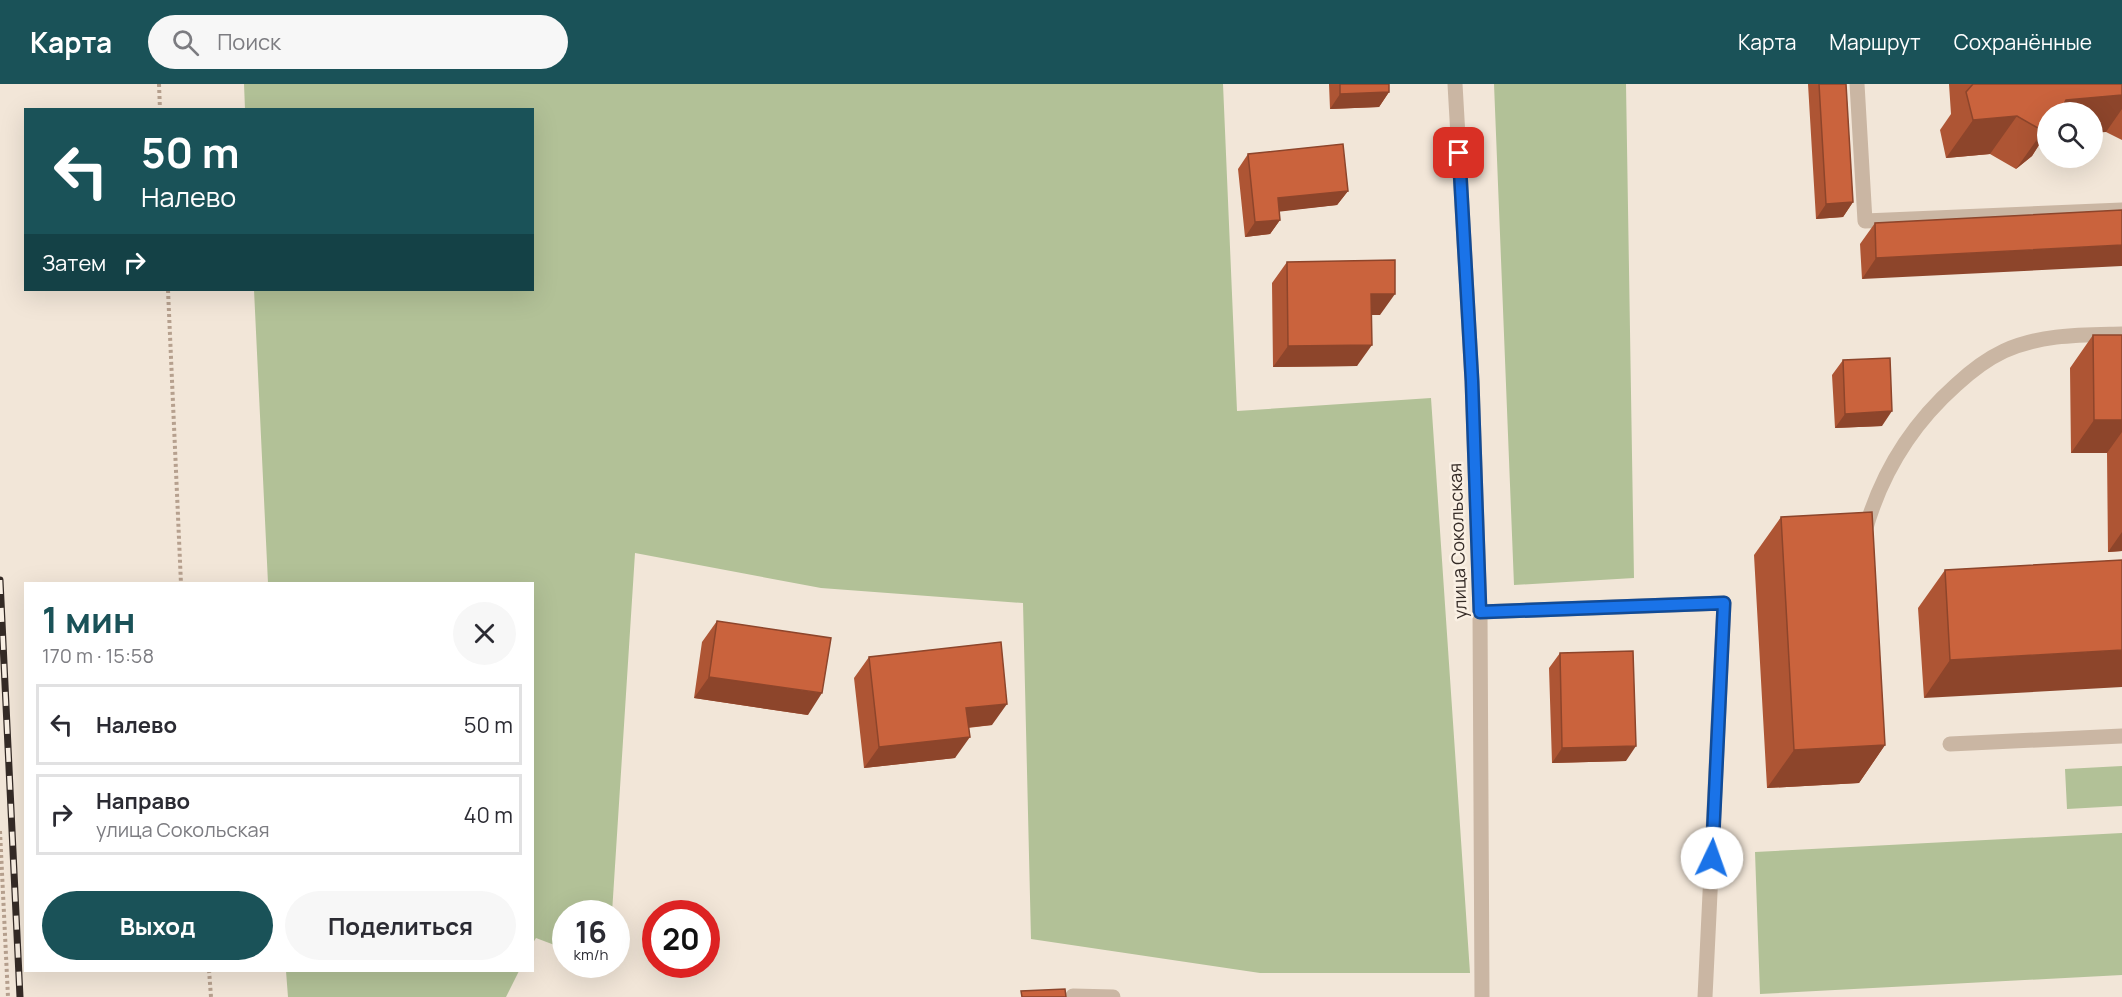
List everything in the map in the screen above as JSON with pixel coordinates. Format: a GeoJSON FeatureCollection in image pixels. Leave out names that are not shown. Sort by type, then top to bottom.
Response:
{"type":"FeatureCollection","features":[{"type":"Feature","properties":{"kind":"street","name":"улица Сокольская"},"geometry":{"type":"LineString","coordinates":[[1455,84],[1472,381],[1480,612],[1482,997]]}},
{"type":"Feature","properties":{"kind":"street"},"geometry":{"type":"LineString","coordinates":[[1857,84],[1865,221],[2122,210]]}},
{"type":"Feature","properties":{"kind":"street"},"geometry":{"type":"LineString","coordinates":[[1863,548],[1863,539],[1872,507],[1891,465],[1912,430],[1973,370],[2005,351],[2039,340],[2069,336],[2122,334]]}},
{"type":"Feature","properties":{"kind":"street"},"geometry":{"type":"LineString","coordinates":[[1480,612],[1724,603],[1705,997]]}},
{"type":"Feature","properties":{"kind":"street"},"geometry":{"type":"LineString","coordinates":[[1950,744],[2122,736]]}},
{"type":"Feature","properties":{"kind":"street"},"geometry":{"type":"LineString","coordinates":[[1073,996],[1113,997]]}},
{"type":"Feature","properties":{"kind":"path"},"geometry":{"type":"LineString","coordinates":[[159,84],[160,108]]}},
{"type":"Feature","properties":{"kind":"path"},"geometry":{"type":"LineString","coordinates":[[168,291],[181,582]]}},
{"type":"Feature","properties":{"kind":"path"},"geometry":{"type":"LineString","coordinates":[[0,831],[8,997]]}},
{"type":"Feature","properties":{"kind":"path"},"geometry":{"type":"LineString","coordinates":[[209,972],[211,997]]}},
{"type":"Feature","properties":{"kind":"green space"},"geometry":{"type":"Polygon","coordinates":[[[244,84],[1223,84],[1237,411],[1431,398],[1470,973],[1260,973],[1031,939],[1023,603],[821,588],[635,553],[613,900],[552,900],[552,944],[536,938],[534,941],[534,582],[268,582],[254,291],[534,291],[534,108],[245,108],[244,84]]]}},
{"type":"Feature","properties":{"kind":"green space"},"geometry":{"type":"Polygon","coordinates":[[[1494,84],[1626,84],[1634,578],[1514,585],[1494,84]]]}},
{"type":"Feature","properties":{"kind":"green space"},"geometry":{"type":"Polygon","coordinates":[[[2122,766],[2122,806],[2067,809],[2065,769],[2122,766]]]}},
{"type":"Feature","properties":{"kind":"green space"},"geometry":{"type":"Polygon","coordinates":[[[2122,833],[2122,975],[1760,994],[1755,852],[2122,833]]]}},
{"type":"Feature","properties":{"kind":"green space"},"geometry":{"type":"Polygon","coordinates":[[[286,972],[518,972],[506,997],[288,997],[286,972]]]}},
{"type":"Feature","properties":{"kind":"building"},"geometry":{"type":"Polygon","coordinates":[[[1340,84],[1389,84],[1389,92],[1340,94],[1340,84]]]}},
{"type":"Feature","properties":{"kind":"building"},"geometry":{"type":"Polygon","coordinates":[[[1819,84],[1846,84],[1853,202],[1826,204],[1819,84]]]}},
{"type":"Feature","properties":{"kind":"building"},"geometry":{"type":"Polygon","coordinates":[[[1973,84],[2122,84],[2122,95],[2066,100],[2065,102],[2037,102],[2037,128],[2017,116],[1973,120],[1966,92],[1973,84]]]}},
{"type":"Feature","properties":{"kind":"building"},"geometry":{"type":"Polygon","coordinates":[[[1343,144],[1348,191],[1278,198],[1280,220],[1255,222],[1248,154],[1343,144]]]}},
{"type":"Feature","properties":{"kind":"building"},"geometry":{"type":"Polygon","coordinates":[[[2122,210],[2122,245],[1876,258],[1875,223],[2122,210]]]}},
{"type":"Feature","properties":{"kind":"building"},"geometry":{"type":"Polygon","coordinates":[[[1395,260],[1395,294],[1371,294],[1372,345],[1288,346],[1287,262],[1395,260]]]}},
{"type":"Feature","properties":{"kind":"building"},"geometry":{"type":"Polygon","coordinates":[[[2093,335],[2122,335],[2122,420],[2094,420],[2093,335]]]}},
{"type":"Feature","properties":{"kind":"building"},"geometry":{"type":"Polygon","coordinates":[[[1890,358],[1892,411],[1845,414],[1843,360],[1890,358]]]}},
{"type":"Feature","properties":{"kind":"building"},"geometry":{"type":"Polygon","coordinates":[[[1872,512],[1885,745],[1794,750],[1781,517],[1872,512]]]}},
{"type":"Feature","properties":{"kind":"building"},"geometry":{"type":"Polygon","coordinates":[[[2122,560],[2122,650],[1950,660],[1945,570],[2122,560]]]}},
{"type":"Feature","properties":{"kind":"building"},"geometry":{"type":"Polygon","coordinates":[[[717,621],[831,638],[822,693],[709,677],[717,621]]]}},
{"type":"Feature","properties":{"kind":"building"},"geometry":{"type":"Polygon","coordinates":[[[1001,642],[1007,704],[966,708],[970,737],[879,747],[869,657],[1001,642]]]}},
{"type":"Feature","properties":{"kind":"building"},"geometry":{"type":"Polygon","coordinates":[[[1633,651],[1636,746],[1562,748],[1560,653],[1633,651]]]}},
{"type":"Feature","properties":{"kind":"building"},"geometry":{"type":"Polygon","coordinates":[[[1065,989],[1066,997],[1022,997],[1021,991],[1065,989]]]}},
{"type":"Feature","properties":{"kind":"railway"},"geometry":{"type":"LineString","coordinates":[[0,580],[20,997]]}},
{"type":"Feature","properties":{"kind":"route"},"geometry":{"type":"LineString","coordinates":[[1459,153],[1472,381],[1480,612],[1724,603],[1712,858]]}}]}
